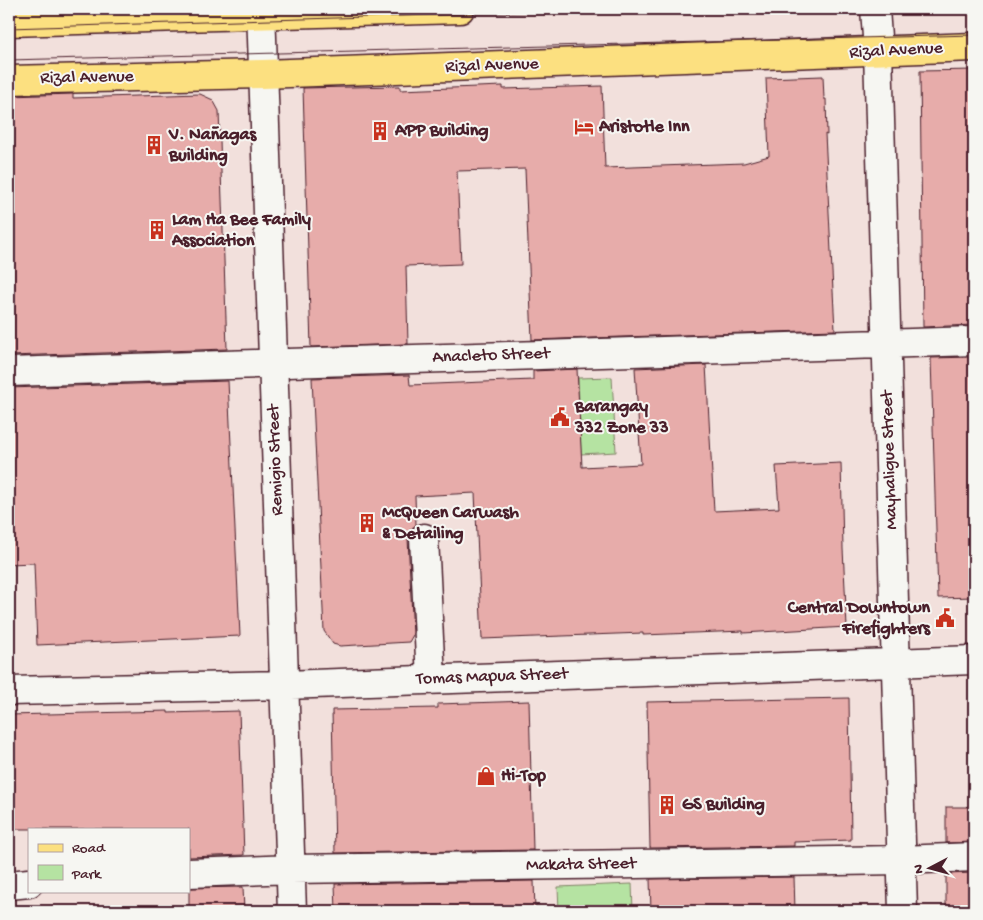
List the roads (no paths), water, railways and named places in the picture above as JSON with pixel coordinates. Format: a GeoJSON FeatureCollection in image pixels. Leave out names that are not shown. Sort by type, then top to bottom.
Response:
{"type":"FeatureCollection","features":[{"type":"Feature","properties":{"kind":"main road"},"geometry":{"type":"LineString","coordinates":[[9,22],[261,12],[460,9]]}},
{"type":"Feature","properties":{"kind":"main road","name":"Rizal Avenue"},"geometry":{"type":"LineString","coordinates":[[9,80],[263,74],[974,47]]}},
{"type":"Feature","properties":{"kind":"street","name":"Mayhaligue Street"},"geometry":{"type":"LineString","coordinates":[[875,9],[878,51],[903,911]]}},
{"type":"Feature","properties":{"kind":"street","name":"Remigio Street"},"geometry":{"type":"LineString","coordinates":[[261,12],[292,911]]}},
{"type":"Feature","properties":{"kind":"street","name":"Anacleto Street"},"geometry":{"type":"LineString","coordinates":[[9,372],[974,341]]}},
{"type":"Feature","properties":{"kind":"street"},"geometry":{"type":"LineString","coordinates":[[424,538],[431,679]]}},
{"type":"Feature","properties":{"kind":"street","name":"Tomas Mapua Street"},"geometry":{"type":"LineString","coordinates":[[9,691],[284,685],[974,660]]}},
{"type":"Feature","properties":{"kind":"street","name":"Makata Street"},"geometry":{"type":"LineString","coordinates":[[190,873],[291,869],[974,858]]}},
{"type":"Feature","properties":{"kind":"street"},"geometry":{"type":"LineString","coordinates":[[9,885],[28,883]]}},
{"type":"Feature","properties":{"kind":"tram line"},"geometry":{"type":"LineString","coordinates":[[9,28],[629,9]]}},
{"type":"Feature","properties":{"kind":"tram line"},"geometry":{"type":"LineString","coordinates":[[9,60],[974,35]]}},
{"type":"Feature","properties":{"kind":"place","name":"Aristotle Inn"},"geometry":{"type":"Point","coordinates":[584,127]}},
{"type":"Feature","properties":{"kind":"place","name":"APP Building"},"geometry":{"type":"Point","coordinates":[380,131]}},
{"type":"Feature","properties":{"kind":"place","name":"V. Nañagas Building"},"geometry":{"type":"Point","coordinates":[154,145]}},
{"type":"Feature","properties":{"kind":"place","name":"Lam Ha Bee Family Association"},"geometry":{"type":"Point","coordinates":[157,230]}},
{"type":"Feature","properties":{"kind":"place","name":"Barangay 332 Zone 33"},"geometry":{"type":"Point","coordinates":[560,417]}},
{"type":"Feature","properties":{"kind":"place","name":"McQueen Carwash & Detailing"},"geometry":{"type":"Point","coordinates":[367,523]}},
{"type":"Feature","properties":{"kind":"place","name":"Central Downtown Firefighters"},"geometry":{"type":"Point","coordinates":[945,618]}},
{"type":"Feature","properties":{"kind":"place","name":"Hi-Top"},"geometry":{"type":"Point","coordinates":[486,776]}},
{"type":"Feature","properties":{"kind":"place","name":"GS Building"},"geometry":{"type":"Point","coordinates":[667,805]}}]}
